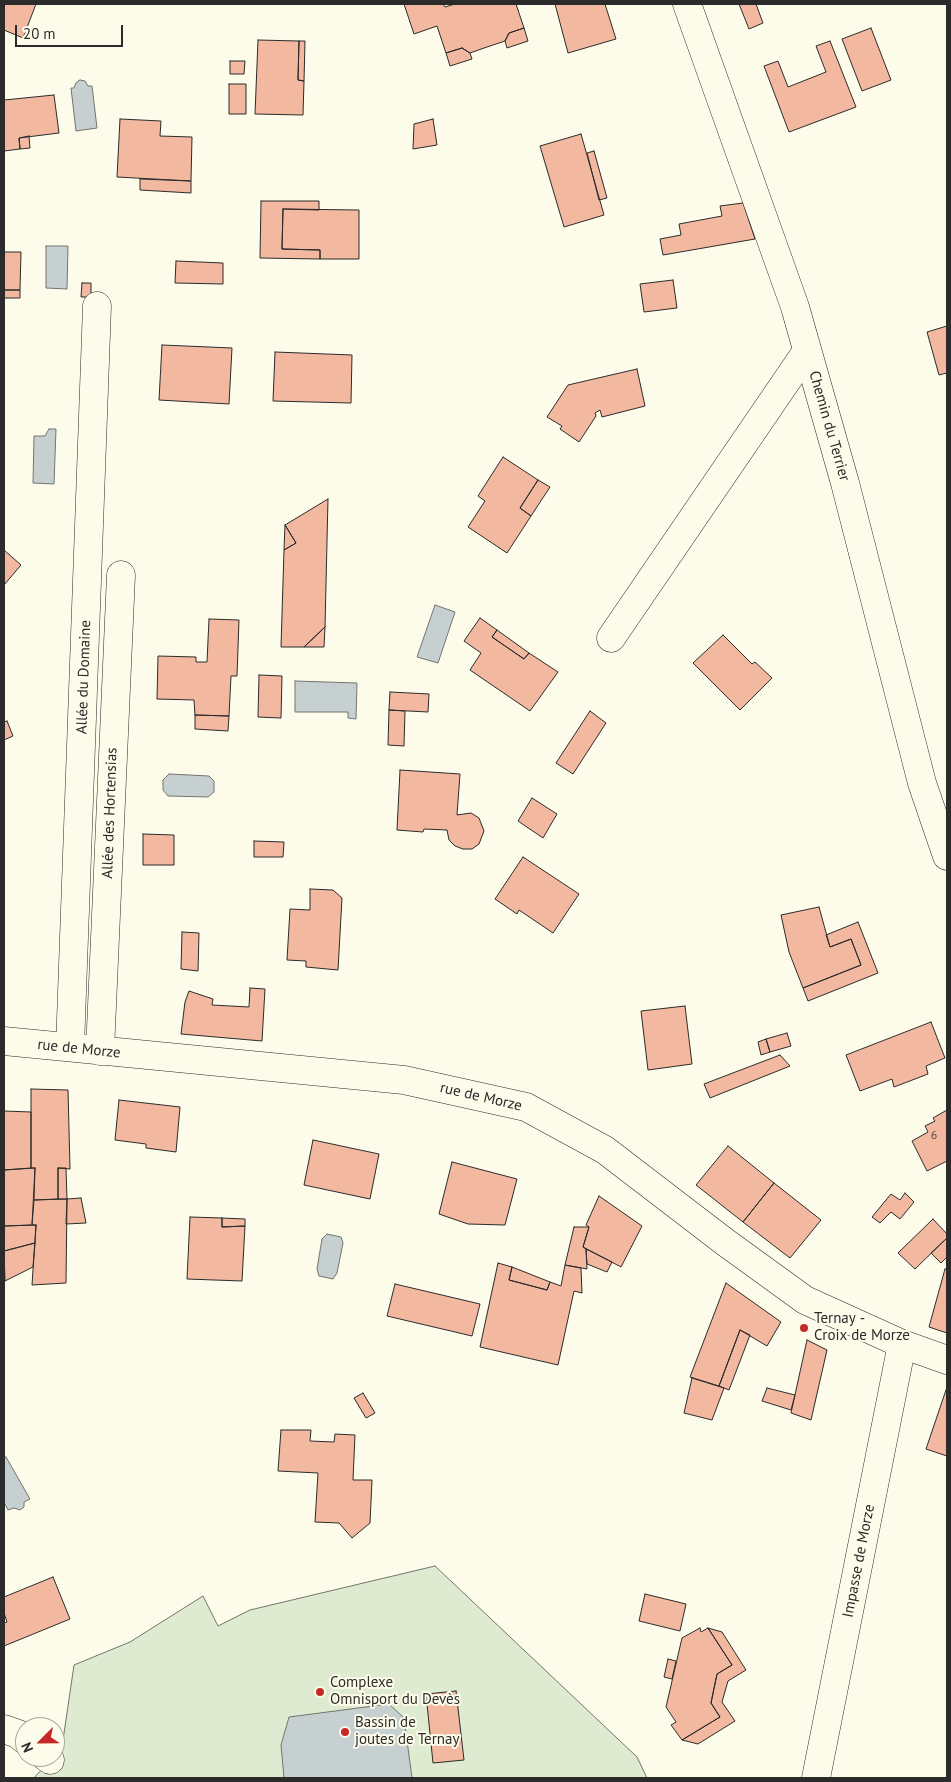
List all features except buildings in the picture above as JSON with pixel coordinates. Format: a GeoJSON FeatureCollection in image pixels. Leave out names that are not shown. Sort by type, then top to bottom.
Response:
{"type":"FeatureCollection","features":[{"type":"Feature","properties":{"kind":"street","name":"Chemin du Terrier"},"geometry":{"type":"LineString","coordinates":[[688,4],[795,307],[845,483],[922,783],[947,856]]}},
{"type":"Feature","properties":{"kind":"street","name":"Allée du Domaine"},"geometry":{"type":"LineString","coordinates":[[70,1048],[97,306]]}},
{"type":"Feature","properties":{"kind":"street"},"geometry":{"type":"LineString","coordinates":[[611,638],[807,351]]}},
{"type":"Feature","properties":{"kind":"street","name":"Allée des Hortensias"},"geometry":{"type":"LineString","coordinates":[[100,1051],[121,576]]}},
{"type":"Feature","properties":{"kind":"street","name":"rue de Morze"},"geometry":{"type":"LineString","coordinates":[[4,1041],[404,1080],[526,1107],[605,1150],[725,1242],[805,1300],[902,1344],[947,1360]]}},
{"type":"Feature","properties":{"kind":"street","name":"Impasse de Morze"},"geometry":{"type":"LineString","coordinates":[[816,1778],[902,1344]]}},
{"type":"Feature","properties":{"kind":"green space","name":"Complexe Omnisport du Devès"},"geometry":{"type":"Polygon","coordinates":[[[435,1566],[637,1757],[647,1778],[34,1778],[44,1767],[65,1767],[65,1726],[74,1665],[130,1642],[203,1596],[218,1626],[250,1610],[435,1566]]]}},
{"type":"Feature","properties":{"kind":"shaded area"},"geometry":{"type":"Polygon","coordinates":[[[80,80],[85,81],[88,86],[92,86],[97,128],[76,131],[71,88],[74,88],[80,80]]]}},
{"type":"Feature","properties":{"kind":"shaded area"},"geometry":{"type":"Polygon","coordinates":[[[46,246],[68,246],[67,289],[46,288],[46,246]]]}},
{"type":"Feature","properties":{"kind":"shaded area"},"geometry":{"type":"Polygon","coordinates":[[[49,429],[56,429],[54,484],[33,483],[34,436],[45,436],[49,429]]]}},
{"type":"Feature","properties":{"kind":"shaded area"},"geometry":{"type":"Polygon","coordinates":[[[435,605],[455,612],[438,663],[417,657],[435,605]]]}},
{"type":"Feature","properties":{"kind":"shaded area"},"geometry":{"type":"Polygon","coordinates":[[[295,681],[357,683],[356,719],[348,718],[348,712],[295,712],[295,681]]]}},
{"type":"Feature","properties":{"kind":"shaded area"},"geometry":{"type":"Polygon","coordinates":[[[169,774],[209,776],[214,781],[214,792],[208,797],[168,796],[163,790],[163,780],[169,774]]]}},
{"type":"Feature","properties":{"kind":"shaded area"},"geometry":{"type":"Polygon","coordinates":[[[327,1234],[341,1237],[343,1243],[337,1273],[333,1279],[319,1276],[317,1269],[322,1239],[327,1234]]]}},
{"type":"Feature","properties":{"kind":"shaded area"},"geometry":{"type":"Polygon","coordinates":[[[6,1457],[30,1499],[24,1502],[24,1507],[20,1510],[14,1508],[8,1510],[4,1502],[4,1458],[6,1457]]]}},
{"type":"Feature","properties":{"kind":"shaded area","name":"Bassin de joutes de Ternay"},"geometry":{"type":"Polygon","coordinates":[[[389,1704],[404,1718],[412,1778],[284,1778],[281,1745],[289,1717],[389,1704]]]}},
{"type":"Feature","properties":{"kind":"place","name":"Ternay - Croix de Morze"},"geometry":{"type":"Point","coordinates":[804,1328]}},
{"type":"Feature","properties":{"kind":"place","name":"Complexe Omnisport du Devès"},"geometry":{"type":"Point","coordinates":[320,1692]}},
{"type":"Feature","properties":{"kind":"place","name":"Bassin de joutes de Ternay"},"geometry":{"type":"Point","coordinates":[345,1732]}}]}
